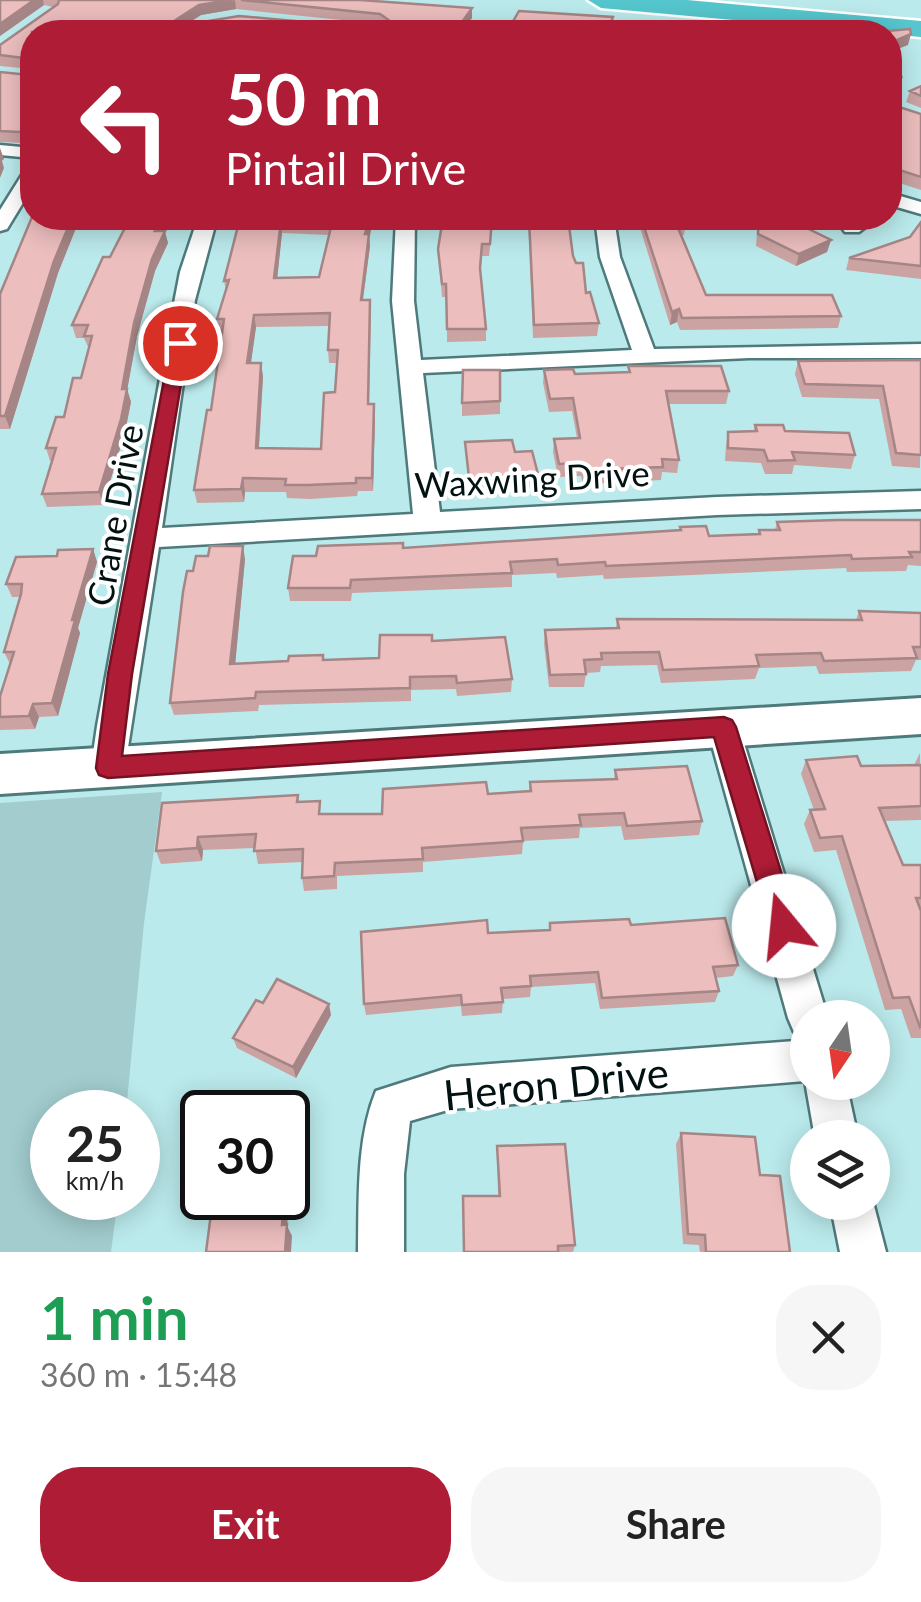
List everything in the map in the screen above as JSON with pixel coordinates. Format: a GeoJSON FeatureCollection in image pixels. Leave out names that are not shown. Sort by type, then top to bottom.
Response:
{"type":"FeatureCollection","features":[{"type":"Feature","properties":{"kind":"highway"},"geometry":{"type":"LineString","coordinates":[[601,0],[822,20]]}},
{"type":"Feature","properties":{"kind":"highway"},"geometry":{"type":"LineString","coordinates":[[751,0],[921,13]]}},
{"type":"Feature","properties":{"kind":"street"},"geometry":{"type":"LineString","coordinates":[[0,225],[20,193]]}},
{"type":"Feature","properties":{"kind":"street","name":"Crane Drive"},"geometry":{"type":"LineString","coordinates":[[108,768],[120,674],[193,265],[203,230]]}},
{"type":"Feature","properties":{"kind":"street"},"geometry":{"type":"LineString","coordinates":[[406,230],[403,301],[427,521]]}},
{"type":"Feature","properties":{"kind":"street"},"geometry":{"type":"LineString","coordinates":[[606,230],[610,257],[644,355]]}},
{"type":"Feature","properties":{"kind":"street"},"geometry":{"type":"LineString","coordinates":[[411,367],[644,355],[921,351]]}},
{"type":"Feature","properties":{"kind":"street","name":"Waxwing Drive"},"geometry":{"type":"LineString","coordinates":[[147,538],[427,521],[921,500]]}},
{"type":"Feature","properties":{"kind":"street"},"geometry":{"type":"LineString","coordinates":[[0,774],[921,716]]}},
{"type":"Feature","properties":{"kind":"street"},"geometry":{"type":"LineString","coordinates":[[724,727],[803,1000]]}},
{"type":"Feature","properties":{"kind":"street","name":"Heron Drive"},"geometry":{"type":"LineString","coordinates":[[382,1252],[382,1174],[391,1106],[451,1088],[790,1061]]}},
{"type":"Feature","properties":{"kind":"street"},"geometry":{"type":"LineString","coordinates":[[856,1220],[863,1252]]}},
{"type":"Feature","properties":{"kind":"shaded area"},"geometry":{"type":"Polygon","coordinates":[[[162,792],[144,923],[128,1090],[30,1090],[30,1220],[115,1220],[111,1252],[0,1252],[0,803],[162,792]]]}},
{"type":"Feature","properties":{"kind":"building"},"geometry":{"type":"Polygon","coordinates":[[[0,0],[34,0],[0,24],[0,0]]]}},
{"type":"Feature","properties":{"kind":"building"},"geometry":{"type":"Polygon","coordinates":[[[59,0],[231,0],[199,5],[176,20],[35,20],[59,0]]]}},
{"type":"Feature","properties":{"kind":"building"},"geometry":{"type":"Polygon","coordinates":[[[241,0],[360,0],[472,8],[464,20],[389,20],[380,14],[241,0]]]}},
{"type":"Feature","properties":{"kind":"building"},"geometry":{"type":"Polygon","coordinates":[[[519,11],[613,17],[612,20],[514,20],[519,11]]]}},
{"type":"Feature","properties":{"kind":"building"},"geometry":{"type":"Polygon","coordinates":[[[239,16],[283,20],[215,20],[239,16]]]}},
{"type":"Feature","properties":{"kind":"building"},"geometry":{"type":"Polygon","coordinates":[[[20,31],[20,58],[0,55],[0,45],[20,31]]]}},
{"type":"Feature","properties":{"kind":"building"},"geometry":{"type":"Polygon","coordinates":[[[0,72],[20,74],[20,132],[0,131],[0,72]]]}},
{"type":"Feature","properties":{"kind":"building"},"geometry":{"type":"Polygon","coordinates":[[[902,108],[921,114],[921,177],[902,171],[902,108]]]}},
{"type":"Feature","properties":{"kind":"building"},"geometry":{"type":"Polygon","coordinates":[[[921,222],[921,266],[849,258],[910,237],[921,222]]]}},
{"type":"Feature","properties":{"kind":"building"},"geometry":{"type":"Polygon","coordinates":[[[27,230],[67,230],[5,416],[0,416],[0,294],[27,230]]]}},
{"type":"Feature","properties":{"kind":"building"},"geometry":{"type":"Polygon","coordinates":[[[124,230],[165,231],[152,259],[134,323],[122,389],[127,389],[121,419],[99,492],[42,494],[56,448],[46,448],[56,417],[64,417],[73,378],[81,378],[92,336],[84,336],[88,325],[72,325],[103,257],[110,257],[124,230]]]}},
{"type":"Feature","properties":{"kind":"building"},"geometry":{"type":"Polygon","coordinates":[[[237,230],[280,230],[274,278],[319,277],[330,230],[366,230],[365,234],[369,234],[361,300],[370,300],[368,404],[374,404],[372,478],[356,478],[356,483],[285,485],[286,479],[243,478],[241,489],[194,490],[224,319],[217,319],[229,280],[224,281],[237,230]],[[330,313],[254,315],[247,363],[261,363],[256,448],[321,449],[324,393],[335,392],[338,350],[328,350],[330,313]]]}},
{"type":"Feature","properties":{"kind":"building"},"geometry":{"type":"Polygon","coordinates":[[[441,230],[491,230],[490,244],[482,244],[480,268],[486,329],[447,329],[446,284],[442,284],[438,249],[441,230]]]}},
{"type":"Feature","properties":{"kind":"building"},"geometry":{"type":"Polygon","coordinates":[[[530,230],[570,230],[573,256],[576,263],[583,263],[586,293],[590,292],[599,323],[534,325],[530,230]]]}},
{"type":"Feature","properties":{"kind":"building"},"geometry":{"type":"Polygon","coordinates":[[[645,230],[679,230],[706,295],[832,295],[841,316],[682,318],[679,309],[672,312],[645,230]]]}},
{"type":"Feature","properties":{"kind":"building"},"geometry":{"type":"Polygon","coordinates":[[[758,230],[811,230],[831,240],[799,254],[758,234],[758,230]]]}},
{"type":"Feature","properties":{"kind":"building"},"geometry":{"type":"Polygon","coordinates":[[[921,360],[921,455],[896,453],[883,386],[805,384],[798,361],[921,360]]]}},
{"type":"Feature","properties":{"kind":"building"},"geometry":{"type":"Polygon","coordinates":[[[628,366],[721,366],[729,391],[666,391],[679,460],[662,459],[663,467],[584,470],[583,463],[559,464],[554,439],[580,438],[573,398],[550,399],[544,370],[573,369],[575,374],[630,372],[628,366]]]}},
{"type":"Feature","properties":{"kind":"building"},"geometry":{"type":"Polygon","coordinates":[[[463,370],[500,370],[500,401],[462,403],[463,370]]]}},
{"type":"Feature","properties":{"kind":"building"},"geometry":{"type":"Polygon","coordinates":[[[755,425],[783,425],[785,431],[849,433],[855,455],[792,452],[795,460],[768,461],[764,450],[728,448],[728,432],[757,431],[755,425]]]}},
{"type":"Feature","properties":{"kind":"building"},"geometry":{"type":"Polygon","coordinates":[[[512,440],[515,452],[532,451],[538,474],[469,478],[465,442],[512,440]]]}},
{"type":"Feature","properties":{"kind":"building"},"geometry":{"type":"Polygon","coordinates":[[[921,520],[921,552],[909,552],[912,557],[852,559],[851,555],[606,566],[605,562],[558,565],[557,559],[510,562],[512,573],[351,580],[350,588],[288,588],[293,556],[316,556],[318,546],[403,543],[403,548],[706,526],[709,536],[760,534],[759,530],[780,530],[777,522],[921,520]]]}},
{"type":"Feature","properties":{"kind":"building"},"geometry":{"type":"Polygon","coordinates":[[[210,546],[243,546],[230,664],[288,661],[289,656],[323,655],[323,660],[379,658],[380,635],[432,635],[432,641],[505,637],[512,679],[457,683],[456,676],[410,677],[410,688],[256,692],[255,698],[170,703],[187,571],[193,571],[196,556],[208,556],[210,546]]]}},
{"type":"Feature","properties":{"kind":"building"},"geometry":{"type":"Polygon","coordinates":[[[93,549],[52,703],[33,704],[29,716],[0,717],[0,696],[14,652],[4,652],[22,584],[6,584],[16,557],[57,556],[58,550],[93,549]]]}},
{"type":"Feature","properties":{"kind":"building"},"geometry":{"type":"Polygon","coordinates":[[[859,611],[921,613],[921,647],[913,647],[917,658],[824,661],[821,653],[756,655],[759,666],[663,670],[659,652],[601,653],[602,659],[584,660],[586,674],[550,675],[545,630],[619,628],[617,619],[862,620],[859,611]]]}},
{"type":"Feature","properties":{"kind":"building"},"geometry":{"type":"Polygon","coordinates":[[[857,756],[861,766],[921,765],[921,806],[879,808],[903,865],[921,865],[921,898],[916,898],[921,911],[920,1027],[909,997],[893,998],[842,836],[820,838],[810,810],[825,809],[806,760],[857,756]]]}},
{"type":"Feature","properties":{"kind":"building"},"geometry":{"type":"Polygon","coordinates":[[[687,766],[702,821],[627,826],[624,813],[579,815],[581,825],[521,828],[523,841],[422,848],[423,859],[335,863],[334,876],[302,878],[303,849],[254,851],[256,834],[198,837],[197,848],[156,851],[162,803],[298,795],[297,802],[320,801],[319,814],[382,814],[383,789],[486,782],[488,794],[531,791],[530,782],[617,779],[615,770],[687,766]]]}},
{"type":"Feature","properties":{"kind":"building"},"geometry":{"type":"Polygon","coordinates":[[[725,918],[738,965],[713,967],[719,991],[602,998],[598,972],[530,976],[531,986],[501,988],[503,1002],[462,1005],[461,995],[364,1004],[361,932],[487,920],[488,933],[550,930],[550,923],[629,919],[631,925],[725,918]]]}},
{"type":"Feature","properties":{"kind":"building"},"geometry":{"type":"Polygon","coordinates":[[[277,979],[329,1004],[293,1067],[233,1038],[256,1000],[263,1003],[277,979]]]}},
{"type":"Feature","properties":{"kind":"building"},"geometry":{"type":"Polygon","coordinates":[[[681,1133],[755,1137],[760,1175],[780,1176],[790,1252],[706,1252],[705,1235],[688,1234],[681,1133]]]}},
{"type":"Feature","properties":{"kind":"building"},"geometry":{"type":"Polygon","coordinates":[[[565,1144],[575,1245],[558,1246],[558,1252],[464,1252],[463,1196],[500,1196],[497,1146],[565,1144]]]}},
{"type":"Feature","properties":{"kind":"building"},"geometry":{"type":"Polygon","coordinates":[[[210,1220],[282,1220],[282,1225],[287,1224],[285,1252],[206,1252],[210,1220]]]}},
{"type":"Feature","properties":{"kind":"route"},"geometry":{"type":"LineString","coordinates":[[180,343],[120,674],[108,768],[724,727],[784,926]]}}]}
